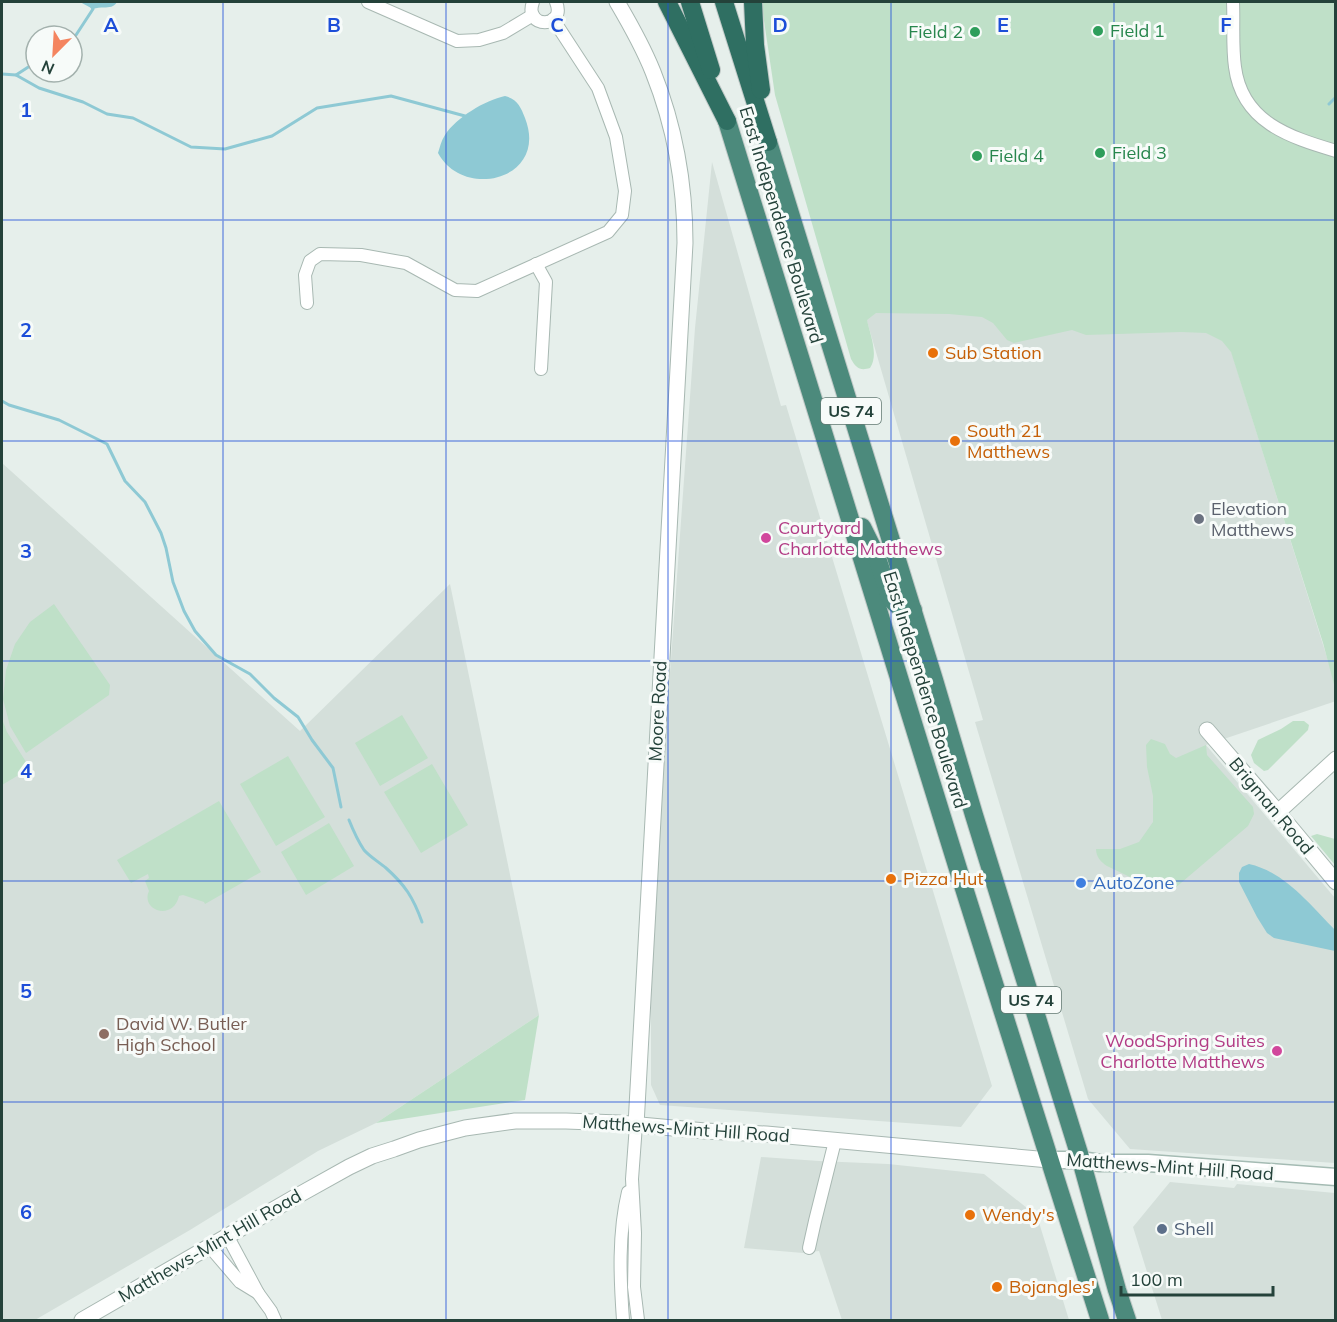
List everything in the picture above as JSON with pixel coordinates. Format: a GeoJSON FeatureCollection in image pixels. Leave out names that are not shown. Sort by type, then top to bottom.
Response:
{"type":"FeatureCollection","features":[{"type":"Feature","properties":{"kind":"highway"},"geometry":{"type":"LineString","coordinates":[[667,2],[727,121]]}},
{"type":"Feature","properties":{"kind":"highway","name":"East Independence Boulevard"},"geometry":{"type":"LineString","coordinates":[[690,2],[1100,1320]]}},
{"type":"Feature","properties":{"kind":"highway","name":"East Independence Boulevard"},"geometry":{"type":"LineString","coordinates":[[724,2],[913,610],[1081,1160],[1127,1320]]}},
{"type":"Feature","properties":{"kind":"highway"},"geometry":{"type":"LineString","coordinates":[[753,2],[755,45],[768,142]]}},
{"type":"Feature","properties":{"kind":"highway"},"geometry":{"type":"LineString","coordinates":[[837,477],[876,555],[890,597],[897,606],[913,610]]}},
{"type":"Feature","properties":{"kind":"main road","name":"Matthews-Mint Hill Road"},"geometry":{"type":"LineString","coordinates":[[1049,1160],[1148,1163],[1335,1177]]}},
{"type":"Feature","properties":{"kind":"street"},"geometry":{"type":"LineString","coordinates":[[368,2],[457,40],[478,40],[503,33],[533,15]]}},
{"type":"Feature","properties":{"kind":"street"},"geometry":{"type":"LineString","coordinates":[[533,2],[531,8],[533,15],[542,22],[553,20],[558,11],[556,2]]}},
{"type":"Feature","properties":{"kind":"street","name":"Moore Road"},"geometry":{"type":"LineString","coordinates":[[617,2],[652,70],[672,130],[684,198],[685,243],[636,1125]]}},
{"type":"Feature","properties":{"kind":"street"},"geometry":{"type":"LineString","coordinates":[[1233,2],[1235,66],[1240,86],[1248,102],[1261,118],[1278,130],[1299,140],[1335,150]]}},
{"type":"Feature","properties":{"kind":"street"},"geometry":{"type":"LineString","coordinates":[[307,303],[305,274],[310,261],[320,254],[361,255],[406,263],[455,290],[477,291],[608,232],[622,215],[625,191],[616,137],[598,88],[553,20]]}},
{"type":"Feature","properties":{"kind":"street"},"geometry":{"type":"LineString","coordinates":[[536,264],[546,282],[541,369]]}},
{"type":"Feature","properties":{"kind":"street","name":"Brigman Road"},"geometry":{"type":"LineString","coordinates":[[1207,730],[1335,882]]}},
{"type":"Feature","properties":{"kind":"street"},"geometry":{"type":"LineString","coordinates":[[1278,812],[1335,759]]}},
{"type":"Feature","properties":{"kind":"street","name":"Matthews-Mint Hill Road"},"geometry":{"type":"LineString","coordinates":[[82,1320],[349,1167],[372,1156],[419,1140],[465,1128],[515,1121],[566,1121],[766,1134],[1049,1160]]}},
{"type":"Feature","properties":{"kind":"street"},"geometry":{"type":"LineString","coordinates":[[636,1125],[632,1179],[635,1233],[634,1287],[638,1320]]}},
{"type":"Feature","properties":{"kind":"street"},"geometry":{"type":"LineString","coordinates":[[809,1248],[835,1141]]}},
{"type":"Feature","properties":{"kind":"street"},"geometry":{"type":"LineString","coordinates":[[623,1320],[620,1284],[621,1251],[624,1209],[632,1179]]}},
{"type":"Feature","properties":{"kind":"street"},"geometry":{"type":"LineString","coordinates":[[228,1237],[275,1320]]}},
{"type":"Feature","properties":{"kind":"street"},"geometry":{"type":"LineString","coordinates":[[210,1247],[240,1282],[258,1293]]}},
{"type":"Feature","properties":{"kind":"shaded area"},"geometry":{"type":"Polygon","coordinates":[[[712,162],[781,406],[786,405],[992,1086],[961,1127],[660,1105],[651,1085],[651,962],[660,811],[695,328],[712,162]]]}},
{"type":"Feature","properties":{"kind":"shaded area"},"geometry":{"type":"Polygon","coordinates":[[[862,304],[1223,325],[1335,683],[1336,701],[1206,745],[1335,898],[1335,1163],[1130,1149],[1088,1099],[975,722],[983,720],[862,304]]]}},
{"type":"Feature","properties":{"kind":"shaded area"},"geometry":{"type":"Polygon","coordinates":[[[2,463],[300,731],[450,584],[539,1015],[376,1123],[318,1151],[190,1230],[35,1320],[2,1320],[2,463]]]}},
{"type":"Feature","properties":{"kind":"shaded area"},"geometry":{"type":"Polygon","coordinates":[[[761,1157],[888,1164],[984,1174],[1037,1216],[1069,1320],[842,1320],[819,1251],[803,1253],[744,1248],[761,1157]]]}},
{"type":"Feature","properties":{"kind":"shaded area"},"geometry":{"type":"Polygon","coordinates":[[[1170,1182],[1234,1188],[1237,1184],[1335,1193],[1335,1320],[1162,1320],[1133,1227],[1170,1182]]]}},
{"type":"Feature","properties":{"kind":"green space"},"geometry":{"type":"Polygon","coordinates":[[[763,2],[1335,2],[1335,688],[1323,643],[1231,352],[1222,341],[1206,333],[1086,335],[1072,330],[1014,343],[1007,340],[993,323],[982,317],[876,313],[867,320],[873,344],[873,363],[867,369],[861,369],[855,365],[851,359],[775,95],[763,2]]]}},
{"type":"Feature","properties":{"kind":"green space"},"geometry":{"type":"Polygon","coordinates":[[[54,604],[110,685],[109,695],[26,753],[10,726],[3,699],[6,670],[15,644],[30,622],[54,604]]]}},
{"type":"Feature","properties":{"kind":"green space"},"geometry":{"type":"Polygon","coordinates":[[[402,715],[428,758],[380,786],[355,743],[402,715]]]}},
{"type":"Feature","properties":{"kind":"green space"},"geometry":{"type":"Polygon","coordinates":[[[2,719],[7,732],[28,765],[27,770],[2,785],[2,719]]]}},
{"type":"Feature","properties":{"kind":"green space"},"geometry":{"type":"Polygon","coordinates":[[[1293,721],[1304,721],[1309,725],[1308,730],[1268,770],[1264,771],[1254,763],[1251,755],[1258,740],[1293,721]]]}},
{"type":"Feature","properties":{"kind":"green space"},"geometry":{"type":"Polygon","coordinates":[[[1151,739],[1165,744],[1170,754],[1176,758],[1206,745],[1207,755],[1253,807],[1254,814],[1248,826],[1175,888],[1168,891],[1155,889],[1107,866],[1099,859],[1096,852],[1096,849],[1120,849],[1139,842],[1153,822],[1153,796],[1147,767],[1146,745],[1151,739]]]}},
{"type":"Feature","properties":{"kind":"green space"},"geometry":{"type":"Polygon","coordinates":[[[288,756],[325,817],[276,846],[240,784],[288,756]]]}},
{"type":"Feature","properties":{"kind":"green space"},"geometry":{"type":"Polygon","coordinates":[[[432,764],[468,825],[421,853],[384,792],[432,764]]]}},
{"type":"Feature","properties":{"kind":"green space"},"geometry":{"type":"Polygon","coordinates":[[[219,801],[261,872],[205,904],[183,895],[179,896],[171,909],[164,911],[153,908],[147,898],[149,891],[145,881],[149,878],[148,874],[131,883],[117,860],[219,801]]]}},
{"type":"Feature","properties":{"kind":"green space"},"geometry":{"type":"Polygon","coordinates":[[[329,823],[354,866],[306,895],[281,852],[329,823]]]}},
{"type":"Feature","properties":{"kind":"green space"},"geometry":{"type":"Polygon","coordinates":[[[1317,834],[1335,839],[1335,865],[1311,836],[1317,834]]]}},
{"type":"Feature","properties":{"kind":"green space"},"geometry":{"type":"Polygon","coordinates":[[[539,1015],[525,1100],[376,1123],[539,1015]]]}},
{"type":"Feature","properties":{"kind":"water"},"geometry":{"type":"Polygon","coordinates":[[[80,2],[117,2],[110,7],[93,9],[80,2]]]}},
{"type":"Feature","properties":{"kind":"water"},"geometry":{"type":"Polygon","coordinates":[[[505,96],[518,104],[525,118],[529,139],[525,156],[515,169],[500,176],[483,179],[466,176],[450,168],[438,153],[445,135],[456,122],[472,111],[489,101],[505,96]]]}},
{"type":"Feature","properties":{"kind":"water"},"geometry":{"type":"Polygon","coordinates":[[[1249,864],[1274,874],[1306,900],[1335,930],[1335,951],[1274,938],[1267,933],[1239,882],[1242,867],[1249,864]]]}},
{"type":"Feature","properties":{"kind":"waterway"},"geometry":{"type":"LineString","coordinates":[[83,24],[93,9],[89,2]]}},
{"type":"Feature","properties":{"kind":"waterway"},"geometry":{"type":"LineString","coordinates":[[16,75],[24,70]]}},
{"type":"Feature","properties":{"kind":"waterway"},"geometry":{"type":"LineString","coordinates":[[2,74],[16,75],[39,88],[83,102],[107,114],[133,118],[191,147],[225,149],[272,136],[317,108],[391,96],[465,116]]}},
{"type":"Feature","properties":{"kind":"waterway"},"geometry":{"type":"LineString","coordinates":[[1329,104],[1336,97]]}},
{"type":"Feature","properties":{"kind":"waterway"},"geometry":{"type":"LineString","coordinates":[[2,401],[59,420],[107,444],[125,481],[145,502],[161,533],[173,582],[184,611],[195,631],[216,655],[250,674],[274,698],[298,717],[333,768],[341,807]]}},
{"type":"Feature","properties":{"kind":"waterway"},"geometry":{"type":"LineString","coordinates":[[349,820],[364,850],[393,874],[408,892],[422,922]]}},
{"type":"Feature","properties":{"kind":"place","name":"Field 1"},"geometry":{"type":"Point","coordinates":[1098,31]}},
{"type":"Feature","properties":{"kind":"place","name":"Field 2"},"geometry":{"type":"Point","coordinates":[975,32]}},
{"type":"Feature","properties":{"kind":"place","name":"Field 3"},"geometry":{"type":"Point","coordinates":[1100,153]}},
{"type":"Feature","properties":{"kind":"place","name":"Field 4"},"geometry":{"type":"Point","coordinates":[977,156]}},
{"type":"Feature","properties":{"kind":"place","name":"Sub Station"},"geometry":{"type":"Point","coordinates":[933,353]}},
{"type":"Feature","properties":{"kind":"place","name":"South 21 Matthews"},"geometry":{"type":"Point","coordinates":[955,441]}},
{"type":"Feature","properties":{"kind":"place","name":"Elevation Matthews"},"geometry":{"type":"Point","coordinates":[1199,519]}},
{"type":"Feature","properties":{"kind":"place","name":"Courtyard Charlotte Matthews"},"geometry":{"type":"Point","coordinates":[766,538]}},
{"type":"Feature","properties":{"kind":"place","name":"Pizza Hut"},"geometry":{"type":"Point","coordinates":[891,879]}},
{"type":"Feature","properties":{"kind":"place","name":"AutoZone"},"geometry":{"type":"Point","coordinates":[1081,883]}},
{"type":"Feature","properties":{"kind":"place","name":"David W. Butler High School"},"geometry":{"type":"Point","coordinates":[104,1034]}},
{"type":"Feature","properties":{"kind":"place","name":"WoodSpring Suites Charlotte Matthews"},"geometry":{"type":"Point","coordinates":[1277,1051]}},
{"type":"Feature","properties":{"kind":"place","name":"Wendy's"},"geometry":{"type":"Point","coordinates":[970,1215]}},
{"type":"Feature","properties":{"kind":"place","name":"Shell"},"geometry":{"type":"Point","coordinates":[1162,1229]}},
{"type":"Feature","properties":{"kind":"place","name":"Bojangles'"},"geometry":{"type":"Point","coordinates":[997,1287]}}]}
